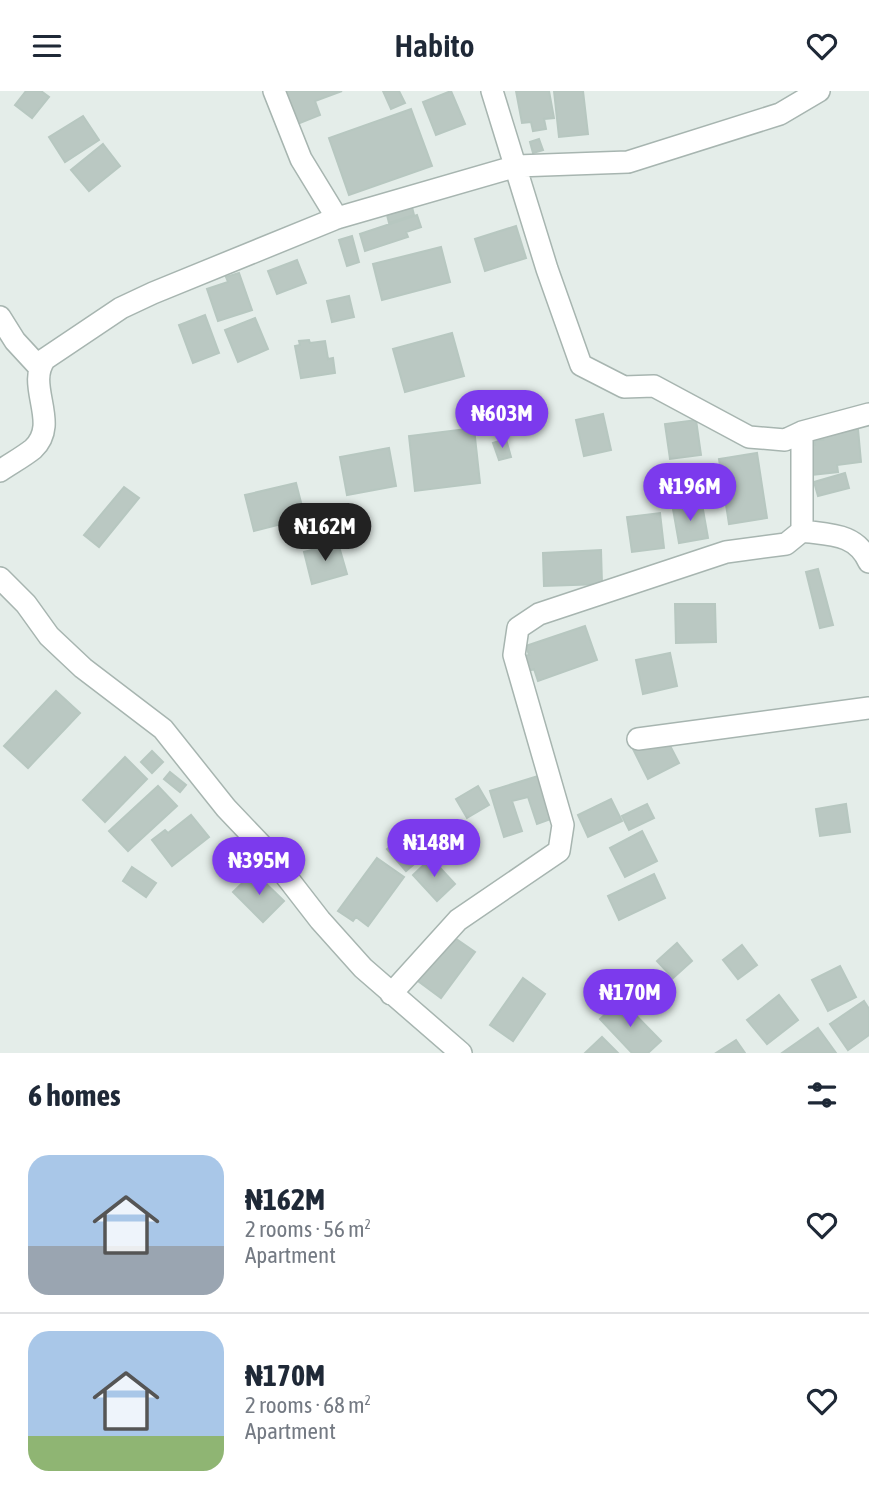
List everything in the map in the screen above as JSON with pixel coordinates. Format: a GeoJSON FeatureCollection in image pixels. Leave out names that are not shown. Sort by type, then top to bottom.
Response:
{"type":"FeatureCollection","features":[{"type":"Feature","properties":{"kind":"street"},"geometry":{"type":"LineString","coordinates":[[274,91],[301,159],[337,218]]}},
{"type":"Feature","properties":{"kind":"street"},"geometry":{"type":"LineString","coordinates":[[492,91],[547,269],[581,365],[624,387],[654,386],[749,437],[785,440],[802,432],[869,414]]}},
{"type":"Feature","properties":{"kind":"street"},"geometry":{"type":"LineString","coordinates":[[0,471],[33,449],[41,435],[45,422],[37,380],[39,367],[45,359],[132,303],[337,218],[517,166],[628,162],[780,114],[819,91]]}},
{"type":"Feature","properties":{"kind":"street"},"geometry":{"type":"LineString","coordinates":[[0,317],[15,341],[39,367]]}},
{"type":"Feature","properties":{"kind":"street"},"geometry":{"type":"LineString","coordinates":[[391,994],[458,920],[559,851],[563,825],[514,656],[518,628],[539,614],[726,552],[786,544],[802,530],[802,432]]}},
{"type":"Feature","properties":{"kind":"street"},"geometry":{"type":"LineString","coordinates":[[802,530],[849,538],[864,552],[869,562]]}},
{"type":"Feature","properties":{"kind":"street"},"geometry":{"type":"LineString","coordinates":[[0,578],[26,604],[50,636],[83,669],[163,729],[226,808],[265,849],[320,920],[363,968],[461,1053]]}},
{"type":"Feature","properties":{"kind":"street"},"geometry":{"type":"LineString","coordinates":[[638,739],[869,708]]}},
{"type":"Feature","properties":{"kind":"building"},"geometry":{"type":"Polygon","coordinates":[[[26,91],[41,91],[49,97],[32,118],[15,105],[26,91]]]}},
{"type":"Feature","properties":{"kind":"building"},"geometry":{"type":"Polygon","coordinates":[[[282,91],[342,91],[315,101],[320,115],[295,125],[282,91]]]}},
{"type":"Feature","properties":{"kind":"building"},"geometry":{"type":"Polygon","coordinates":[[[383,91],[399,91],[405,103],[391,109],[383,91]]]}},
{"type":"Feature","properties":{"kind":"building"},"geometry":{"type":"Polygon","coordinates":[[[451,91],[465,124],[436,135],[423,102],[451,91]]]}},
{"type":"Feature","properties":{"kind":"building"},"geometry":{"type":"Polygon","coordinates":[[[516,91],[549,91],[554,118],[544,119],[546,129],[533,131],[531,122],[522,123],[516,91]]]}},
{"type":"Feature","properties":{"kind":"building"},"geometry":{"type":"Polygon","coordinates":[[[554,91],[583,91],[588,134],[559,137],[554,91]]]}},
{"type":"Feature","properties":{"kind":"building"},"geometry":{"type":"Polygon","coordinates":[[[411,109],[432,166],[349,195],[329,138],[411,109]]]}},
{"type":"Feature","properties":{"kind":"building"},"geometry":{"type":"Polygon","coordinates":[[[83,116],[99,140],[65,162],[49,137],[83,116]]]}},
{"type":"Feature","properties":{"kind":"building"},"geometry":{"type":"Polygon","coordinates":[[[539,139],[543,150],[533,153],[530,142],[539,139]]]}},
{"type":"Feature","properties":{"kind":"building"},"geometry":{"type":"Polygon","coordinates":[[[103,144],[120,166],[89,191],[71,170],[103,144]]]}},
{"type":"Feature","properties":{"kind":"building"},"geometry":{"type":"Polygon","coordinates":[[[412,207],[414,215],[389,223],[387,215],[412,207]]]}},
{"type":"Feature","properties":{"kind":"building"},"geometry":{"type":"Polygon","coordinates":[[[417,215],[421,227],[406,232],[408,237],[365,251],[360,234],[417,215]]]}},
{"type":"Feature","properties":{"kind":"building"},"geometry":{"type":"Polygon","coordinates":[[[516,226],[526,258],[485,271],[475,239],[516,226]]]}},
{"type":"Feature","properties":{"kind":"building"},"geometry":{"type":"Polygon","coordinates":[[[352,236],[359,262],[347,266],[339,240],[352,236]]]}},
{"type":"Feature","properties":{"kind":"building"},"geometry":{"type":"Polygon","coordinates":[[[441,247],[450,282],[382,300],[373,264],[441,247]]]}},
{"type":"Feature","properties":{"kind":"building"},"geometry":{"type":"Polygon","coordinates":[[[297,260],[306,283],[277,294],[268,271],[297,260]]]}},
{"type":"Feature","properties":{"kind":"building"},"geometry":{"type":"Polygon","coordinates":[[[239,273],[252,310],[218,321],[207,289],[228,282],[226,277],[239,273]]]}},
{"type":"Feature","properties":{"kind":"building"},"geometry":{"type":"Polygon","coordinates":[[[349,296],[354,317],[332,322],[327,301],[349,296]]]}},
{"type":"Feature","properties":{"kind":"building"},"geometry":{"type":"Polygon","coordinates":[[[205,315],[219,353],[193,363],[179,325],[205,315]]]}},
{"type":"Feature","properties":{"kind":"building"},"geometry":{"type":"Polygon","coordinates":[[[255,318],[268,349],[238,362],[225,330],[255,318]]]}},
{"type":"Feature","properties":{"kind":"building"},"geometry":{"type":"Polygon","coordinates":[[[452,333],[464,376],[405,392],[393,349],[452,333]]]}},
{"type":"Feature","properties":{"kind":"building"},"geometry":{"type":"Polygon","coordinates":[[[309,340],[310,343],[325,341],[328,359],[333,358],[335,373],[301,378],[295,346],[300,345],[299,341],[309,340]]]}},
{"type":"Feature","properties":{"kind":"building"},"geometry":{"type":"Polygon","coordinates":[[[603,414],[611,450],[584,456],[576,420],[603,414]]]}},
{"type":"Feature","properties":{"kind":"building"},"geometry":{"type":"Polygon","coordinates":[[[696,420],[701,455],[670,459],[665,424],[696,420]]]}},
{"type":"Feature","properties":{"kind":"building"},"geometry":{"type":"Polygon","coordinates":[[[474,428],[480,483],[415,491],[409,436],[474,428]]]}},
{"type":"Feature","properties":{"kind":"building"},"geometry":{"type":"Polygon","coordinates":[[[858,429],[861,462],[837,465],[838,472],[812,475],[808,445],[815,445],[814,440],[823,440],[822,433],[858,429]]]}},
{"type":"Feature","properties":{"kind":"building"},"geometry":{"type":"Polygon","coordinates":[[[506,439],[511,457],[499,460],[493,443],[506,439]]]}},
{"type":"Feature","properties":{"kind":"building"},"geometry":{"type":"Polygon","coordinates":[[[389,448],[396,486],[347,495],[340,457],[389,448]]]}},
{"type":"Feature","properties":{"kind":"building"},"geometry":{"type":"Polygon","coordinates":[[[757,453],[767,518],[729,524],[719,459],[757,453]]]}},
{"type":"Feature","properties":{"kind":"building"},"geometry":{"type":"Polygon","coordinates":[[[845,473],[849,488],[818,496],[814,482],[845,473]]]}},
{"type":"Feature","properties":{"kind":"building"},"geometry":{"type":"Polygon","coordinates":[[[296,483],[305,518],[254,531],[245,495],[296,483]]]}},
{"type":"Feature","properties":{"kind":"building"},"geometry":{"type":"Polygon","coordinates":[[[124,487],[139,498],[99,547],[84,535],[124,487]]]}},
{"type":"Feature","properties":{"kind":"building"},"geometry":{"type":"Polygon","coordinates":[[[702,504],[708,538],[679,543],[673,509],[702,504]]]}},
{"type":"Feature","properties":{"kind":"building"},"geometry":{"type":"Polygon","coordinates":[[[660,513],[664,548],[632,552],[627,517],[660,513]]]}},
{"type":"Feature","properties":{"kind":"building"},"geometry":{"type":"Polygon","coordinates":[[[338,543],[347,574],[312,584],[304,552],[338,543]]]}},
{"type":"Feature","properties":{"kind":"building"},"geometry":{"type":"Polygon","coordinates":[[[601,550],[602,584],[544,586],[543,553],[601,550]]]}},
{"type":"Feature","properties":{"kind":"building"},"geometry":{"type":"Polygon","coordinates":[[[818,569],[833,625],[820,628],[806,572],[818,569]]]}},
{"type":"Feature","properties":{"kind":"building"},"geometry":{"type":"Polygon","coordinates":[[[675,604],[715,604],[716,642],[676,643],[675,604]]]}},
{"type":"Feature","properties":{"kind":"building"},"geometry":{"type":"Polygon","coordinates":[[[585,626],[597,660],[538,681],[534,669],[529,671],[524,656],[529,655],[526,646],[585,626]]]}},
{"type":"Feature","properties":{"kind":"building"},"geometry":{"type":"Polygon","coordinates":[[[670,653],[677,686],[643,694],[636,660],[670,653]]]}},
{"type":"Feature","properties":{"kind":"building"},"geometry":{"type":"Polygon","coordinates":[[[56,691],[80,713],[28,768],[4,746],[56,691]]]}},
{"type":"Feature","properties":{"kind":"building"},"geometry":{"type":"Polygon","coordinates":[[[663,732],[679,763],[648,779],[632,747],[663,732]]]}},
{"type":"Feature","properties":{"kind":"building"},"geometry":{"type":"Polygon","coordinates":[[[152,751],[163,762],[152,773],[141,762],[152,751]]]}},
{"type":"Feature","properties":{"kind":"building"},"geometry":{"type":"Polygon","coordinates":[[[125,757],[147,779],[105,822],[83,800],[125,757]]]}},
{"type":"Feature","properties":{"kind":"building"},"geometry":{"type":"Polygon","coordinates":[[[170,772],[186,785],[180,792],[164,779],[170,772]]]}},
{"type":"Feature","properties":{"kind":"building"},"geometry":{"type":"Polygon","coordinates":[[[538,776],[551,819],[537,824],[528,797],[512,801],[522,831],[504,837],[490,791],[538,776]]]}},
{"type":"Feature","properties":{"kind":"building"},"geometry":{"type":"Polygon","coordinates":[[[158,786],[177,806],[128,851],[109,831],[158,786]]]}},
{"type":"Feature","properties":{"kind":"building"},"geometry":{"type":"Polygon","coordinates":[[[478,786],[489,805],[467,818],[456,799],[478,786]]]}},
{"type":"Feature","properties":{"kind":"building"},"geometry":{"type":"Polygon","coordinates":[[[611,799],[622,821],[588,837],[578,815],[611,799]]]}},
{"type":"Feature","properties":{"kind":"building"},"geometry":{"type":"Polygon","coordinates":[[[647,804],[654,818],[629,830],[622,816],[647,804]]]}},
{"type":"Feature","properties":{"kind":"building"},"geometry":{"type":"Polygon","coordinates":[[[846,804],[850,832],[820,836],[816,809],[846,804]]]}},
{"type":"Feature","properties":{"kind":"building"},"geometry":{"type":"Polygon","coordinates":[[[191,815],[209,837],[172,866],[152,840],[165,830],[168,833],[191,815]]]}},
{"type":"Feature","properties":{"kind":"building"},"geometry":{"type":"Polygon","coordinates":[[[414,826],[433,848],[406,871],[387,849],[414,826]]]}},
{"type":"Feature","properties":{"kind":"building"},"geometry":{"type":"Polygon","coordinates":[[[642,831],[657,861],[625,877],[610,848],[642,831]]]}},
{"type":"Feature","properties":{"kind":"building"},"geometry":{"type":"Polygon","coordinates":[[[377,858],[404,877],[368,926],[356,917],[353,921],[338,911],[377,858]]]}},
{"type":"Feature","properties":{"kind":"building"},"geometry":{"type":"Polygon","coordinates":[[[431,858],[455,884],[437,901],[413,875],[431,858]]]}},
{"type":"Feature","properties":{"kind":"building"},"geometry":{"type":"Polygon","coordinates":[[[132,867],[156,883],[146,897],[123,881],[132,867]]]}},
{"type":"Feature","properties":{"kind":"building"},"geometry":{"type":"Polygon","coordinates":[[[254,872],[284,901],[263,922],[233,892],[254,872]]]}},
{"type":"Feature","properties":{"kind":"building"},"geometry":{"type":"Polygon","coordinates":[[[654,874],[665,898],[619,920],[608,896],[654,874]]]}},
{"type":"Feature","properties":{"kind":"building"},"geometry":{"type":"Polygon","coordinates":[[[452,936],[475,952],[441,998],[418,981],[452,936]]]}},
{"type":"Feature","properties":{"kind":"building"},"geometry":{"type":"Polygon","coordinates":[[[677,943],[692,961],[673,978],[657,961],[677,943]]]}},
{"type":"Feature","properties":{"kind":"building"},"geometry":{"type":"Polygon","coordinates":[[[742,945],[757,965],[738,979],[723,960],[742,945]]]}},
{"type":"Feature","properties":{"kind":"building"},"geometry":{"type":"Polygon","coordinates":[[[840,966],[856,997],[828,1011],[812,980],[840,966]]]}},
{"type":"Feature","properties":{"kind":"building"},"geometry":{"type":"Polygon","coordinates":[[[523,978],[545,994],[513,1041],[490,1025],[523,978]]]}},
{"type":"Feature","properties":{"kind":"building"},"geometry":{"type":"Polygon","coordinates":[[[779,995],[798,1020],[767,1044],[747,1020],[779,995]]]}},
{"type":"Feature","properties":{"kind":"building"},"geometry":{"type":"Polygon","coordinates":[[[621,1000],[661,1041],[648,1053],[632,1053],[600,1019],[621,1000]]]}},
{"type":"Feature","properties":{"kind":"building"},"geometry":{"type":"Polygon","coordinates":[[[864,1001],[869,1009],[869,1035],[848,1050],[830,1024],[864,1001]]]}},
{"type":"Feature","properties":{"kind":"building"},"geometry":{"type":"Polygon","coordinates":[[[818,1028],[836,1053],[782,1053],[818,1028]]]}},
{"type":"Feature","properties":{"kind":"building"},"geometry":{"type":"Polygon","coordinates":[[[602,1037],[618,1053],[585,1053],[602,1037]]]}},
{"type":"Feature","properties":{"kind":"building"},"geometry":{"type":"Polygon","coordinates":[[[736,1040],[745,1053],[716,1053],[736,1040]]]}}]}
